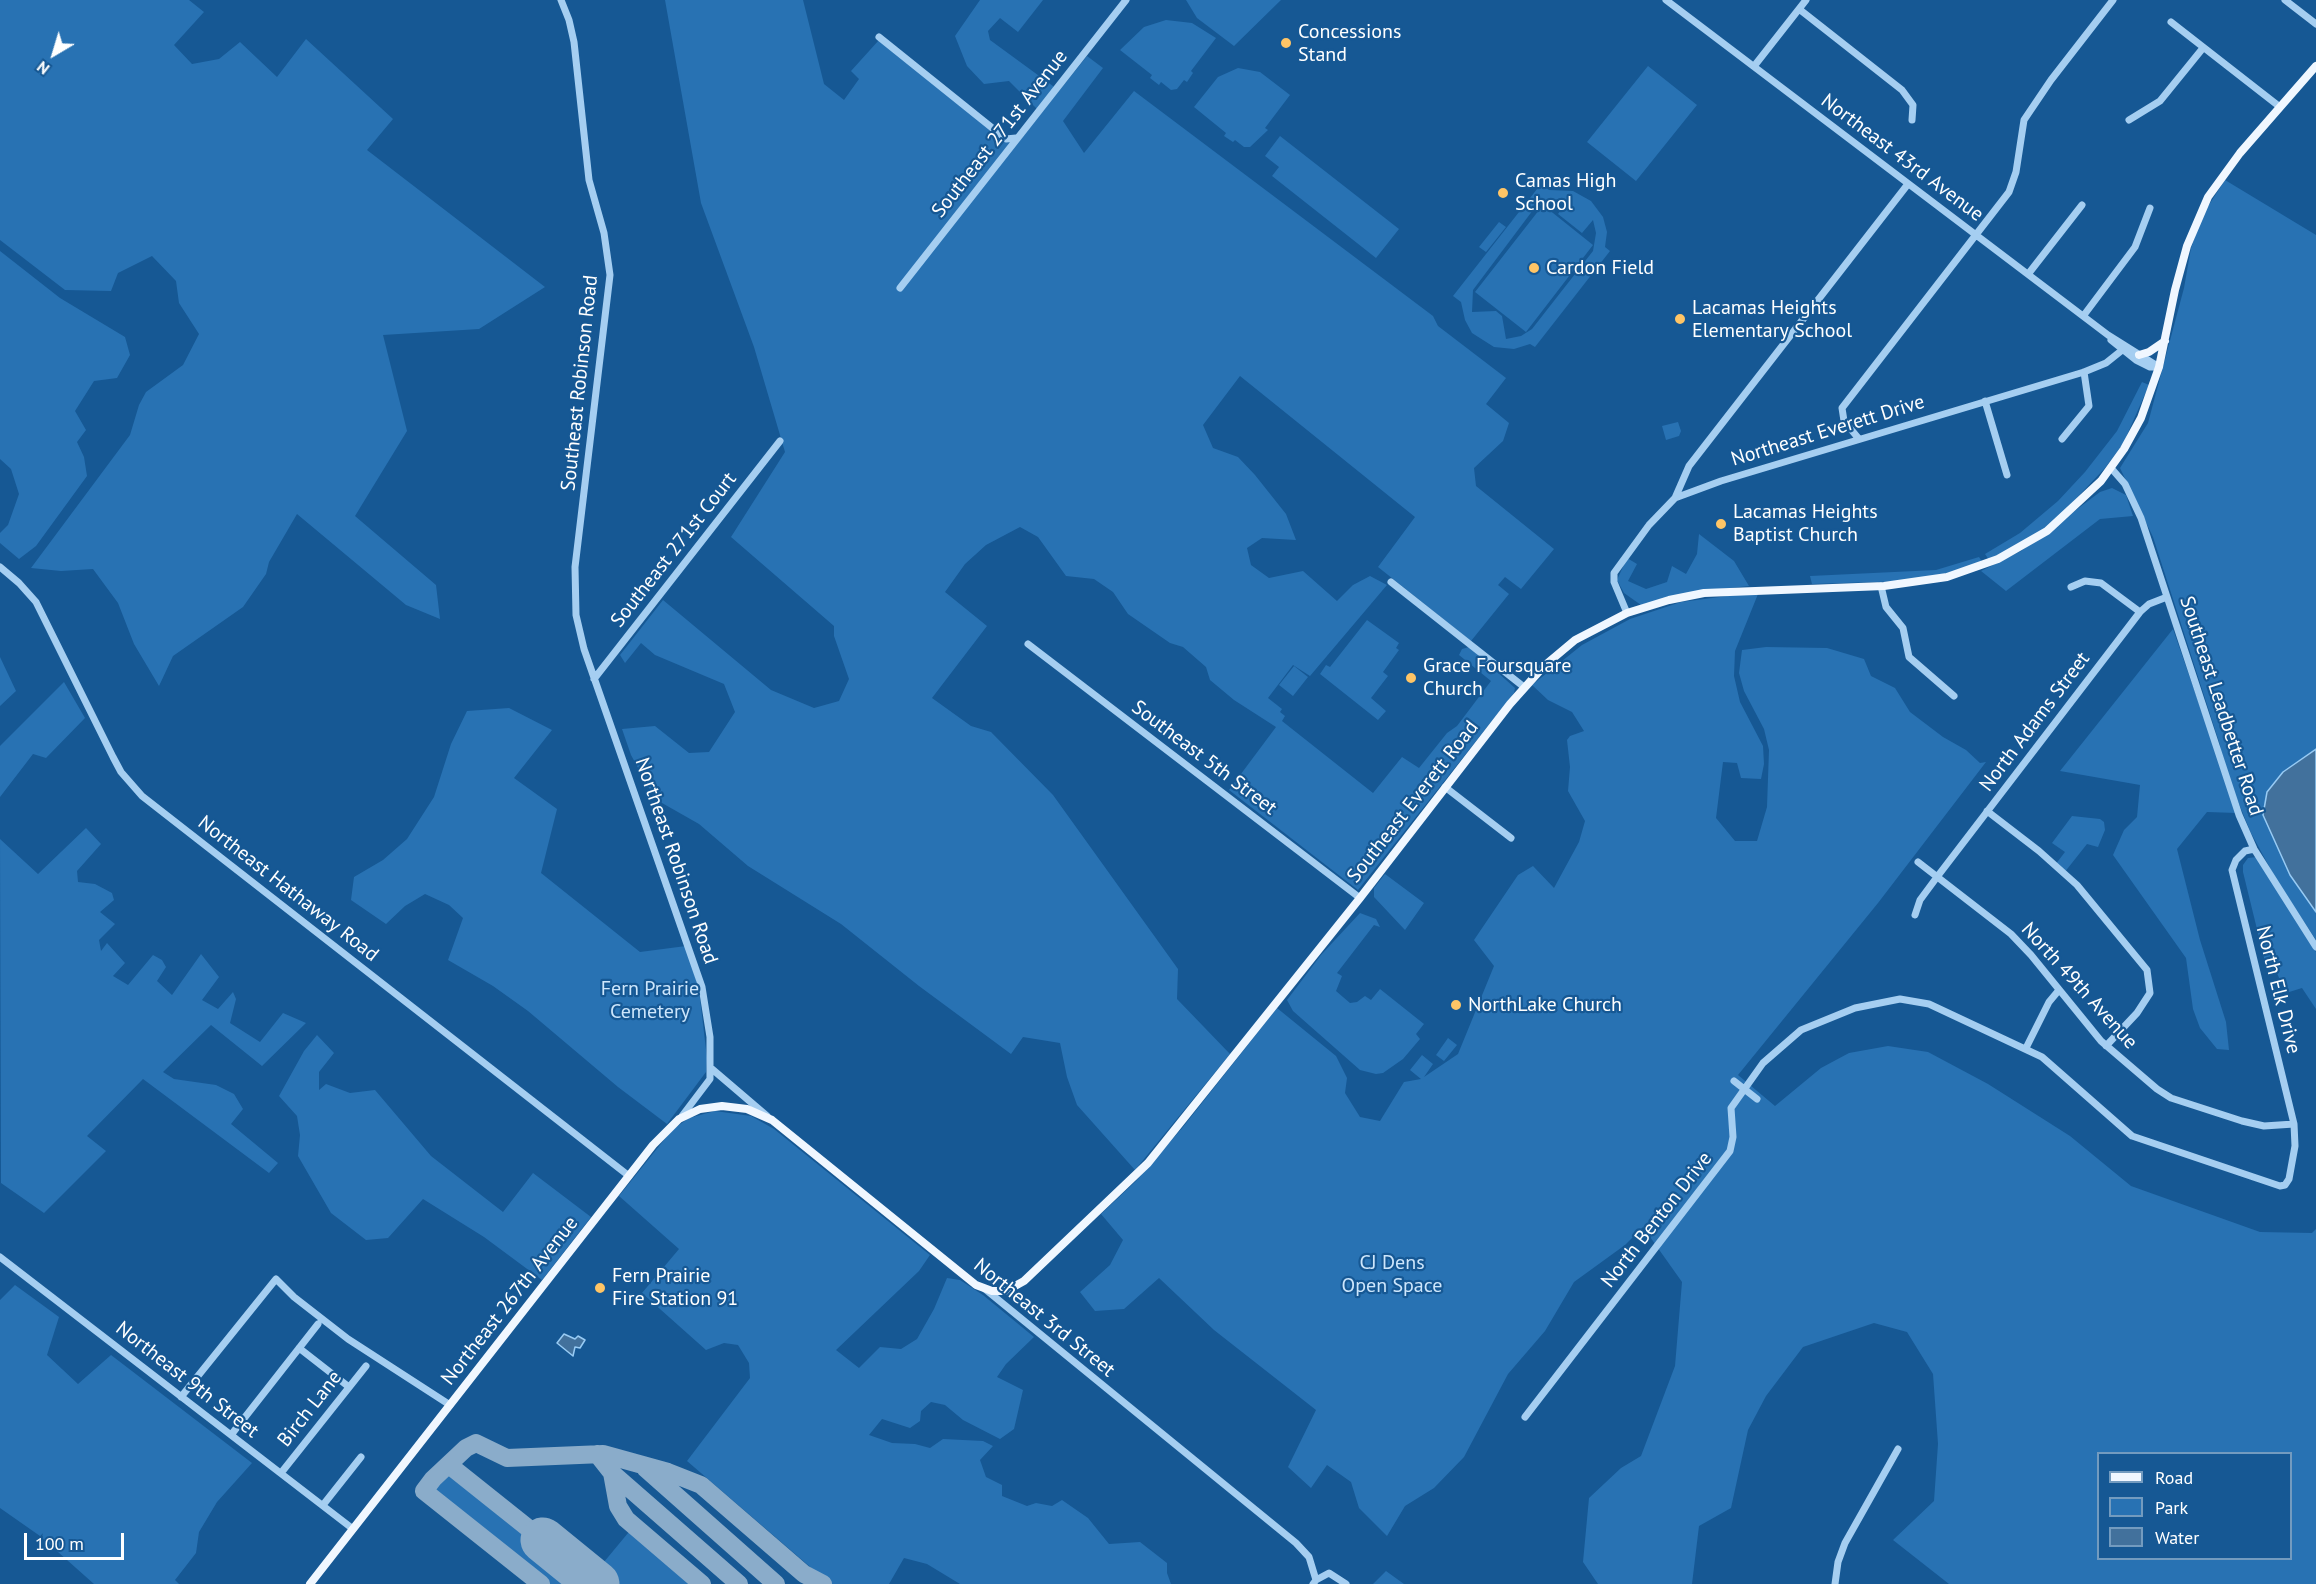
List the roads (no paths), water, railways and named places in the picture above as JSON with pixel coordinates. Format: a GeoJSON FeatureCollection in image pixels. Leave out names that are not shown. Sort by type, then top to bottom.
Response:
{"type":"FeatureCollection","features":[{"type":"Feature","properties":{"kind":"main road","name":"Southeast Everett Road"},"geometry":{"type":"LineString","coordinates":[[984,1289],[1006,1291],[1024,1281],[1125,1187],[1162,1146],[1360,898],[1524,687],[1575,640],[1627,613],[1686,596],[1763,589],[1881,586],[1947,577],[1973,570],[2008,554],[2055,525],[2102,481],[2141,418],[2159,367],[2175,290],[2200,213],[2223,175],[2316,66]]}},
{"type":"Feature","properties":{"kind":"main road"},"geometry":{"type":"LineString","coordinates":[[2139,355],[2149,352],[2165,340]]}},
{"type":"Feature","properties":{"kind":"main road","name":"Northeast 267th Avenue"},"geometry":{"type":"LineString","coordinates":[[310,1584],[664,1132],[679,1119],[700,1109],[722,1106],[747,1109],[772,1120]]}},
{"type":"Feature","properties":{"kind":"main road","name":"Northeast 3rd Street"},"geometry":{"type":"LineString","coordinates":[[772,1120],[984,1289]]}},
{"type":"Feature","properties":{"kind":"street","name":"Southeast Robinson Road"},"geometry":{"type":"LineString","coordinates":[[561,0],[569,20],[589,180],[604,233],[610,275],[575,569],[576,615],[594,679]]}},
{"type":"Feature","properties":{"kind":"street","name":"Southeast 271st Avenue"},"geometry":{"type":"LineString","coordinates":[[900,288],[1126,0]]}},
{"type":"Feature","properties":{"kind":"street","name":"Northeast 43rd Avenue"},"geometry":{"type":"LineString","coordinates":[[1666,0],[2108,335],[2159,367]]}},
{"type":"Feature","properties":{"kind":"street"},"geometry":{"type":"LineString","coordinates":[[1755,66],[1806,0]]}},
{"type":"Feature","properties":{"kind":"street"},"geometry":{"type":"LineString","coordinates":[[1859,439],[1844,421],[1842,408],[2009,192],[2016,172],[2021,128],[2028,112],[2113,0]]}},
{"type":"Feature","properties":{"kind":"street"},"geometry":{"type":"LineString","coordinates":[[2285,0],[2316,24]]}},
{"type":"Feature","properties":{"kind":"street"},"geometry":{"type":"LineString","coordinates":[[1799,9],[1902,90],[1913,105],[1912,120]]}},
{"type":"Feature","properties":{"kind":"street"},"geometry":{"type":"LineString","coordinates":[[2171,22],[2280,107]]}},
{"type":"Feature","properties":{"kind":"street"},"geometry":{"type":"LineString","coordinates":[[879,38],[1006,139],[1018,136]]}},
{"type":"Feature","properties":{"kind":"street"},"geometry":{"type":"LineString","coordinates":[[2128,120],[2160,101],[2203,48]]}},
{"type":"Feature","properties":{"kind":"street"},"geometry":{"type":"LineString","coordinates":[[1675,498],[1689,466],[1908,184]]}},
{"type":"Feature","properties":{"kind":"street"},"geometry":{"type":"LineString","coordinates":[[2029,273],[2082,205]]}},
{"type":"Feature","properties":{"kind":"street"},"geometry":{"type":"LineString","coordinates":[[2084,315],[2135,247],[2150,208]]}},
{"type":"Feature","properties":{"kind":"street","name":"Northeast 43rd Avenue"},"geometry":{"type":"LineString","coordinates":[[2108,335],[2121,351],[2150,367],[2159,367]]}},
{"type":"Feature","properties":{"kind":"street","name":"Northeast Everett Drive"},"geometry":{"type":"LineString","coordinates":[[1627,613],[1614,582],[1614,573],[1649,525],[1675,498],[1721,481],[2084,372],[2106,363],[2121,351]]}},
{"type":"Feature","properties":{"kind":"street"},"geometry":{"type":"LineString","coordinates":[[2062,439],[2089,406],[2084,372]]}},
{"type":"Feature","properties":{"kind":"street"},"geometry":{"type":"LineString","coordinates":[[1985,401],[2007,475]]}},
{"type":"Feature","properties":{"kind":"street","name":"Southeast 271st Court"},"geometry":{"type":"LineString","coordinates":[[594,679],[780,441]]}},
{"type":"Feature","properties":{"kind":"street","name":"Southeast Leadbetter Road"},"geometry":{"type":"LineString","coordinates":[[2111,468],[2120,475],[2134,501],[2234,801],[2254,849],[2316,948]]}},
{"type":"Feature","properties":{"kind":"street","name":"Northeast Hathaway Road"},"geometry":{"type":"LineString","coordinates":[[0,567],[19,583],[36,603],[121,772],[142,796],[629,1176]]}},
{"type":"Feature","properties":{"kind":"street"},"geometry":{"type":"LineString","coordinates":[[2071,587],[2085,581],[2101,583],[2140,612]]}},
{"type":"Feature","properties":{"kind":"street"},"geometry":{"type":"LineString","coordinates":[[1391,582],[1524,687]]}},
{"type":"Feature","properties":{"kind":"street"},"geometry":{"type":"LineString","coordinates":[[1881,586],[1886,607],[1903,628],[1909,657],[1954,696]]}},
{"type":"Feature","properties":{"kind":"street","name":"North Adams Street"},"geometry":{"type":"LineString","coordinates":[[1915,915],[1920,900],[1937,877],[2140,612],[2149,604],[2167,597]]}},
{"type":"Feature","properties":{"kind":"street","name":"Southeast 5th Street"},"geometry":{"type":"LineString","coordinates":[[1028,645],[1360,898]]}},
{"type":"Feature","properties":{"kind":"street","name":"Northeast Robinson Road"},"geometry":{"type":"LineString","coordinates":[[594,679],[702,987],[710,1036],[712,1069],[706,1087],[679,1119]]}},
{"type":"Feature","properties":{"kind":"street"},"geometry":{"type":"LineString","coordinates":[[1445,787],[1511,838]]}},
{"type":"Feature","properties":{"kind":"street"},"geometry":{"type":"LineString","coordinates":[[1987,811],[2039,850],[2077,885],[2147,970],[2150,993],[2143,1005],[2106,1046]]}},
{"type":"Feature","properties":{"kind":"street","name":"North Elk Drive"},"geometry":{"type":"LineString","coordinates":[[2254,849],[2245,851],[2236,860],[2232,870],[2294,1124],[2295,1146],[2289,1179],[2285,1185]]}},
{"type":"Feature","properties":{"kind":"street","name":"North 49th Avenue"},"geometry":{"type":"LineString","coordinates":[[1918,862],[2011,934],[2106,1046],[2147,1082],[2171,1098],[2264,1125],[2294,1124]]}},
{"type":"Feature","properties":{"kind":"street"},"geometry":{"type":"LineString","coordinates":[[2026,1048],[2047,1005],[2059,990]]}},
{"type":"Feature","properties":{"kind":"street","name":"North Benton Drive"},"geometry":{"type":"LineString","coordinates":[[1525,1417],[1730,1151],[1733,1137],[1731,1108],[1744,1089],[1770,1056],[1801,1030],[1835,1014],[1887,1000],[1900,999],[1929,1004],[2026,1048],[2052,1064],[2132,1136],[2280,1186],[2285,1185]]}},
{"type":"Feature","properties":{"kind":"street","name":"Northeast 3rd Street"},"geometry":{"type":"LineString","coordinates":[[712,1069],[772,1120]]}},
{"type":"Feature","properties":{"kind":"street"},"geometry":{"type":"LineString","coordinates":[[1734,1081],[1757,1099]]}},
{"type":"Feature","properties":{"kind":"street","name":"Northeast 9th Street"},"geometry":{"type":"LineString","coordinates":[[0,1257],[353,1529]]}},
{"type":"Feature","properties":{"kind":"street"},"geometry":{"type":"LineString","coordinates":[[181,1397],[276,1279],[294,1297],[356,1345],[450,1405]]}},
{"type":"Feature","properties":{"kind":"street","name":"Northeast 3rd Street"},"geometry":{"type":"LineString","coordinates":[[984,1289],[1296,1543],[1309,1557],[1314,1582],[1329,1573],[1346,1584]]}},
{"type":"Feature","properties":{"kind":"street"},"geometry":{"type":"LineString","coordinates":[[231,1435],[318,1324]]}},
{"type":"Feature","properties":{"kind":"street"},"geometry":{"type":"LineString","coordinates":[[299,1348],[349,1387]]}},
{"type":"Feature","properties":{"kind":"street","name":"Birch Lane"},"geometry":{"type":"LineString","coordinates":[[281,1473],[366,1366]]}},
{"type":"Feature","properties":{"kind":"street"},"geometry":{"type":"LineString","coordinates":[[1834,1584],[1845,1542],[1898,1449]]}},
{"type":"Feature","properties":{"kind":"street"},"geometry":{"type":"LineString","coordinates":[[323,1505],[361,1457]]}},
{"type":"Feature","properties":{"kind":"water"},"geometry":{"type":"Polygon","coordinates":[[[2316,749],[2316,912],[2290,875],[2263,815],[2267,792],[2283,772],[2316,749]]]}},
{"type":"Feature","properties":{"kind":"water"},"geometry":{"type":"Polygon","coordinates":[[[564,1334],[575,1339],[578,1336],[585,1340],[580,1348],[575,1347],[573,1356],[557,1343],[564,1334]]]}},
{"type":"Feature","properties":{"kind":"place","name":"Concessions Stand"},"geometry":{"type":"Point","coordinates":[1286,43]}},
{"type":"Feature","properties":{"kind":"place","name":"Camas High School"},"geometry":{"type":"Point","coordinates":[1503,193]}},
{"type":"Feature","properties":{"kind":"place","name":"Cardon Field"},"geometry":{"type":"Point","coordinates":[1534,268]}},
{"type":"Feature","properties":{"kind":"place","name":"Lacamas Heights Elementary School"},"geometry":{"type":"Point","coordinates":[1680,319]}},
{"type":"Feature","properties":{"kind":"place","name":"Lacamas Heights Baptist Church"},"geometry":{"type":"Point","coordinates":[1721,524]}},
{"type":"Feature","properties":{"kind":"place","name":"Grace Foursquare Church"},"geometry":{"type":"Point","coordinates":[1411,678]}},
{"type":"Feature","properties":{"kind":"place","name":"NorthLake Church"},"geometry":{"type":"Point","coordinates":[1456,1005]}},
{"type":"Feature","properties":{"kind":"place","name":"Fern Prairie Fire Station 91"},"geometry":{"type":"Point","coordinates":[600,1288]}},
{"type":"Feature","properties":{"kind":"park label","name":"Fern Prairie Cemetery"},"geometry":{"type":"Point","coordinates":[650,1000]}},
{"type":"Feature","properties":{"kind":"park label","name":"CJ Dens Open Space"},"geometry":{"type":"Point","coordinates":[1392,1274]}}]}
